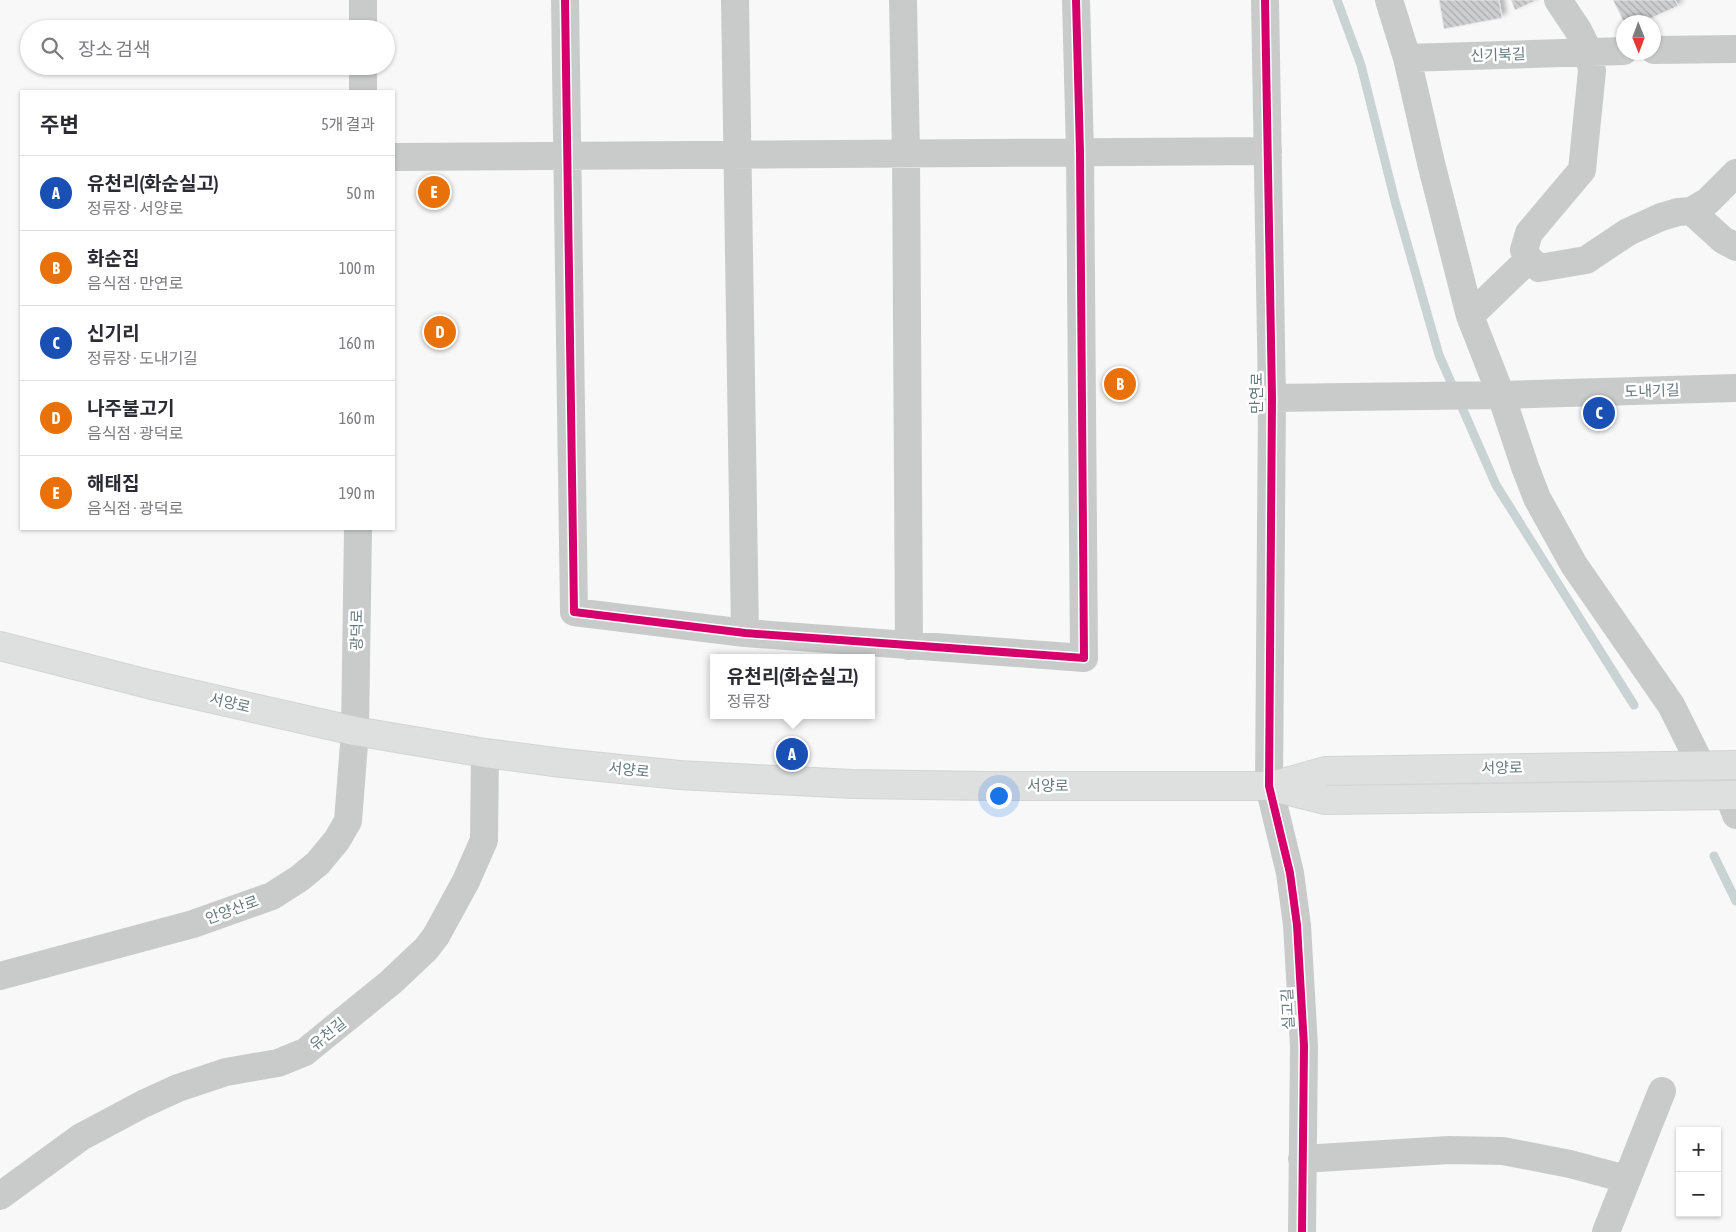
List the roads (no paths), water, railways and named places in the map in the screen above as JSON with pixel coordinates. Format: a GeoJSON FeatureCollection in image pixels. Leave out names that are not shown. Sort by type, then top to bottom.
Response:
{"type":"FeatureCollection","features":[{"type":"Feature","properties":{"kind":"main road","name":"서양로"},"geometry":{"type":"LineString","coordinates":[[0,646],[152,685],[355,731],[485,753],[679,775],[852,784],[1270,786],[1326,800],[1734,802]]}},
{"type":"Feature","properties":{"kind":"main road","name":"서양로"},"geometry":{"type":"LineString","coordinates":[[1270,786],[1326,771],[1736,765]]}},
{"type":"Feature","properties":{"kind":"street"},"geometry":{"type":"LineString","coordinates":[[362,0],[363,20]]}},
{"type":"Feature","properties":{"kind":"street"},"geometry":{"type":"LineString","coordinates":[[565,0],[574,612],[745,633],[1084,658],[1080,152],[1076,0]]}},
{"type":"Feature","properties":{"kind":"street"},"geometry":{"type":"LineString","coordinates":[[735,0],[745,633]]}},
{"type":"Feature","properties":{"kind":"street"},"geometry":{"type":"LineString","coordinates":[[903,0],[906,153],[909,646]]}},
{"type":"Feature","properties":{"kind":"street","name":"만연로"},"geometry":{"type":"LineString","coordinates":[[1265,0],[1272,398],[1270,786]]}},
{"type":"Feature","properties":{"kind":"street"},"geometry":{"type":"LineString","coordinates":[[1389,0],[1407,58],[1431,163],[1489,395],[1537,498],[1574,565],[1672,705],[1701,765]]}},
{"type":"Feature","properties":{"kind":"street"},"geometry":{"type":"LineString","coordinates":[[1558,0],[1578,30],[1589,52],[1592,71],[1582,170],[1529,233],[1525,241],[1524,250],[1528,259],[1539,268],[1586,260],[1628,232],[1660,217],[1691,211],[1708,201],[1736,173]]}},
{"type":"Feature","properties":{"kind":"street"},"geometry":{"type":"LineString","coordinates":[[1661,50],[1736,49]]}},
{"type":"Feature","properties":{"kind":"street","name":"신기북길"},"geometry":{"type":"LineString","coordinates":[[1407,58],[1616,51]]}},
{"type":"Feature","properties":{"kind":"street"},"geometry":{"type":"LineString","coordinates":[[363,75],[363,90]]}},
{"type":"Feature","properties":{"kind":"street"},"geometry":{"type":"LineString","coordinates":[[395,157],[1268,151]]}},
{"type":"Feature","properties":{"kind":"street"},"geometry":{"type":"LineString","coordinates":[[1691,211],[1723,240],[1736,248]]}},
{"type":"Feature","properties":{"kind":"street"},"geometry":{"type":"LineString","coordinates":[[1470,316],[1528,259]]}},
{"type":"Feature","properties":{"kind":"street","name":"도내기길"},"geometry":{"type":"LineString","coordinates":[[1272,398],[1489,395],[1736,388]]}},
{"type":"Feature","properties":{"kind":"street","name":"광덕로"},"geometry":{"type":"LineString","coordinates":[[355,731],[358,530]]}},
{"type":"Feature","properties":{"kind":"street","name":"안양산로"},"geometry":{"type":"LineString","coordinates":[[0,976],[193,924],[272,896],[300,878],[318,863],[337,840],[348,821],[355,731]]}},
{"type":"Feature","properties":{"kind":"street","name":"유천길"},"geometry":{"type":"LineString","coordinates":[[0,1196],[81,1137],[143,1104],[178,1088],[226,1072],[278,1063],[305,1052],[391,982],[426,950],[436,936],[462,888],[484,840],[485,753]]}},
{"type":"Feature","properties":{"kind":"street","name":"실고길"},"geometry":{"type":"LineString","coordinates":[[1270,786],[1290,873],[1297,925],[1304,1046],[1302,1232]]}},
{"type":"Feature","properties":{"kind":"street"},"geometry":{"type":"LineString","coordinates":[[1606,1232],[1662,1091]]}},
{"type":"Feature","properties":{"kind":"street"},"geometry":{"type":"LineString","coordinates":[[1302,1158],[1449,1150],[1503,1151],[1570,1164],[1626,1179]]}},
{"type":"Feature","properties":{"kind":"waterway"},"geometry":{"type":"LineString","coordinates":[[1337,0],[1361,65],[1395,201],[1439,355],[1496,485],[1634,705]]}},
{"type":"Feature","properties":{"kind":"waterway"},"geometry":{"type":"LineString","coordinates":[[1714,856],[1736,901]]}},
{"type":"Feature","properties":{"kind":"place","name":"해태집"},"geometry":{"type":"Point","coordinates":[434,192]}},
{"type":"Feature","properties":{"kind":"place","name":"나주불고기"},"geometry":{"type":"Point","coordinates":[440,332]}},
{"type":"Feature","properties":{"kind":"place","name":"화순집"},"geometry":{"type":"Point","coordinates":[1120,384]}},
{"type":"Feature","properties":{"kind":"place","name":"신기리"},"geometry":{"type":"Point","coordinates":[1599,413]}},
{"type":"Feature","properties":{"kind":"place","name":"유천리(화순실고)"},"geometry":{"type":"Point","coordinates":[792,754]}}]}
